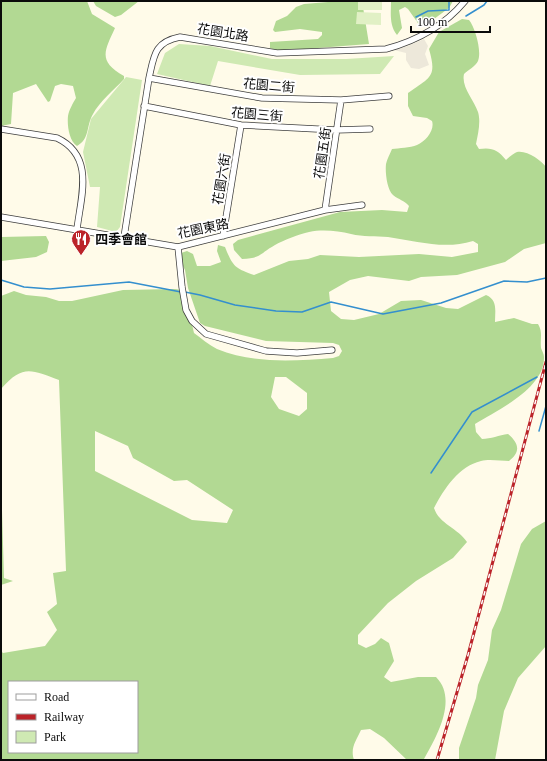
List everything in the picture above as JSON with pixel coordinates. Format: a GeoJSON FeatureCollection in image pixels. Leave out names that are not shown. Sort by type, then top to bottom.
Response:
{"type":"FeatureCollection","features":[{"type":"Feature","properties":{"kind":"street","name":"花園北路"},"geometry":{"type":"LineString","coordinates":[[124,237],[149,78],[155,53],[160,45],[169,39],[180,37],[277,53],[386,49],[402,45],[419,37],[449,18],[465,1]]}},
{"type":"Feature","properties":{"kind":"street","name":"花園二街"},"geometry":{"type":"LineString","coordinates":[[149,78],[262,98],[342,100],[388,96]]}},
{"type":"Feature","properties":{"kind":"street","name":"花園五街"},"geometry":{"type":"LineString","coordinates":[[325,210],[336,130],[342,100]]}},
{"type":"Feature","properties":{"kind":"street","name":"花園三街"},"geometry":{"type":"LineString","coordinates":[[144,106],[241,125],[336,130],[370,129]]}},
{"type":"Feature","properties":{"kind":"street","name":"花園六街"},"geometry":{"type":"LineString","coordinates":[[223,236],[241,125]]}},
{"type":"Feature","properties":{"kind":"street"},"geometry":{"type":"LineString","coordinates":[[1,129],[57,138],[65,142],[78,155],[84,173],[77,229]]}},
{"type":"Feature","properties":{"kind":"street","name":"花園東路"},"geometry":{"type":"LineString","coordinates":[[1,217],[178,247],[325,210],[362,205]]}},
{"type":"Feature","properties":{"kind":"street"},"geometry":{"type":"LineString","coordinates":[[178,247],[186,310],[192,321],[206,334],[266,351],[298,353],[332,350]]}},
{"type":"Feature","properties":{"kind":"green space"},"geometry":{"type":"Polygon","coordinates":[[[1,1],[87,1],[92,14],[115,28],[106,50],[107,61],[110,66],[124,76],[124,79],[96,109],[84,140],[77,146],[70,137],[68,124],[68,116],[76,98],[73,86],[61,84],[55,86],[50,101],[48,102],[36,84],[13,93],[11,124],[1,126],[1,1]]]}},
{"type":"Feature","properties":{"kind":"green space"},"geometry":{"type":"Polygon","coordinates":[[[93,1],[139,1],[121,15],[115,17],[96,6],[93,1]]]}},
{"type":"Feature","properties":{"kind":"green space"},"geometry":{"type":"Polygon","coordinates":[[[358,1],[382,1],[382,10],[358,10],[358,1]]]}},
{"type":"Feature","properties":{"kind":"green space"},"geometry":{"type":"Polygon","coordinates":[[[362,1],[369,44],[279,51],[270,48],[270,42],[318,39],[322,35],[322,32],[300,29],[275,32],[273,30],[276,21],[287,16],[296,7],[304,4],[362,1]]]}},
{"type":"Feature","properties":{"kind":"green space"},"geometry":{"type":"Polygon","coordinates":[[[391,1],[453,1],[449,8],[423,27],[420,26],[408,9],[405,7],[399,10],[402,28],[397,35],[394,31],[392,23],[391,1]]]}},
{"type":"Feature","properties":{"kind":"green space"},"geometry":{"type":"Polygon","coordinates":[[[357,12],[381,13],[381,25],[356,24],[357,12]]]}},
{"type":"Feature","properties":{"kind":"green space"},"geometry":{"type":"Polygon","coordinates":[[[462,19],[469,20],[476,33],[479,57],[477,63],[464,74],[464,84],[479,116],[479,128],[476,144],[479,149],[488,148],[494,150],[506,160],[517,152],[529,154],[541,161],[546,167],[546,243],[524,249],[505,262],[457,275],[421,277],[409,281],[368,276],[350,280],[329,292],[331,311],[341,319],[354,320],[379,314],[401,301],[421,300],[446,308],[458,309],[486,295],[490,297],[495,306],[495,322],[514,318],[532,324],[538,324],[540,330],[541,348],[544,357],[542,368],[537,379],[529,388],[507,405],[475,424],[476,432],[482,439],[508,434],[512,437],[517,448],[513,458],[509,461],[484,460],[466,468],[447,486],[434,508],[440,518],[459,533],[467,542],[453,558],[416,581],[388,603],[358,635],[358,644],[366,648],[375,644],[381,638],[389,643],[394,661],[384,677],[391,682],[418,677],[436,677],[442,686],[445,696],[443,718],[424,759],[407,760],[384,738],[370,729],[361,730],[353,748],[354,760],[1,760],[1,651],[3,653],[45,646],[57,630],[47,612],[57,604],[53,573],[66,571],[59,380],[28,371],[15,376],[1,389],[1,296],[14,291],[26,295],[46,297],[59,301],[72,301],[123,290],[182,290],[185,295],[194,333],[217,349],[245,357],[274,360],[319,359],[339,356],[342,351],[339,345],[333,343],[266,341],[205,326],[200,323],[188,288],[185,270],[180,260],[181,253],[187,251],[193,254],[197,266],[210,266],[221,262],[217,251],[218,245],[225,247],[235,266],[254,275],[289,261],[308,259],[320,255],[359,257],[419,254],[452,257],[478,252],[478,244],[473,241],[462,244],[441,245],[388,237],[360,236],[341,232],[325,231],[314,231],[292,237],[253,258],[242,259],[234,250],[233,244],[238,240],[340,212],[382,210],[407,212],[409,206],[393,195],[389,189],[386,176],[386,164],[392,149],[417,145],[426,138],[431,131],[433,124],[432,121],[427,118],[413,116],[408,106],[408,93],[427,79],[432,71],[429,49],[439,32],[462,19]],[[275,377],[271,397],[279,409],[299,416],[307,409],[307,393],[286,377],[275,377]],[[95,431],[95,471],[192,520],[227,523],[233,510],[187,480],[174,481],[133,458],[128,446],[95,431]]]}},
{"type":"Feature","properties":{"kind":"green space"},"geometry":{"type":"Polygon","coordinates":[[[179,44],[210,46],[272,59],[346,59],[394,56],[380,74],[300,75],[218,61],[210,86],[157,74],[165,53],[179,44]]]}},
{"type":"Feature","properties":{"kind":"green space"},"geometry":{"type":"Polygon","coordinates":[[[126,77],[142,80],[120,227],[116,232],[97,227],[100,187],[90,187],[83,152],[91,119],[126,77]]]}},
{"type":"Feature","properties":{"kind":"green space"},"geometry":{"type":"Polygon","coordinates":[[[46,236],[49,242],[47,252],[36,257],[1,261],[1,237],[46,236]]]}},
{"type":"Feature","properties":{"kind":"green space"},"geometry":{"type":"Polygon","coordinates":[[[1,476],[4,578],[13,581],[1,585],[1,476]]]}},
{"type":"Feature","properties":{"kind":"green space"},"geometry":{"type":"Polygon","coordinates":[[[546,521],[546,646],[518,678],[504,711],[495,760],[459,760],[459,748],[476,698],[478,685],[488,660],[492,630],[501,610],[521,544],[532,529],[546,521]]]}},
{"type":"Feature","properties":{"kind":"shaded area"},"geometry":{"type":"Polygon","coordinates":[[[424,39],[428,46],[425,54],[429,65],[419,69],[411,68],[406,60],[406,53],[394,50],[408,46],[424,39]]]}},
{"type":"Feature","properties":{"kind":"waterway"},"geometry":{"type":"LineString","coordinates":[[416,17],[428,11],[449,10],[449,1]]}},
{"type":"Feature","properties":{"kind":"waterway"},"geometry":{"type":"LineString","coordinates":[[466,16],[484,5],[487,1]]}},
{"type":"Feature","properties":{"kind":"waterway"},"geometry":{"type":"LineString","coordinates":[[185,292],[235,305],[276,311],[302,312],[331,302],[383,314],[441,303],[504,281],[527,282],[546,278]]}},
{"type":"Feature","properties":{"kind":"waterway"},"geometry":{"type":"LineString","coordinates":[[1,280],[24,287],[50,289],[129,282],[181,292]]}},
{"type":"Feature","properties":{"kind":"waterway"},"geometry":{"type":"LineString","coordinates":[[431,473],[472,412],[537,377]]}},
{"type":"Feature","properties":{"kind":"waterway"},"geometry":{"type":"LineString","coordinates":[[539,431],[546,406]]}},
{"type":"Feature","properties":{"kind":"railway"},"geometry":{"type":"LineString","coordinates":[[437,760],[468,655],[546,362]]}},
{"type":"Feature","properties":{"kind":"place","name":"四季會館"},"geometry":{"type":"Point","coordinates":[81,256]}}]}
